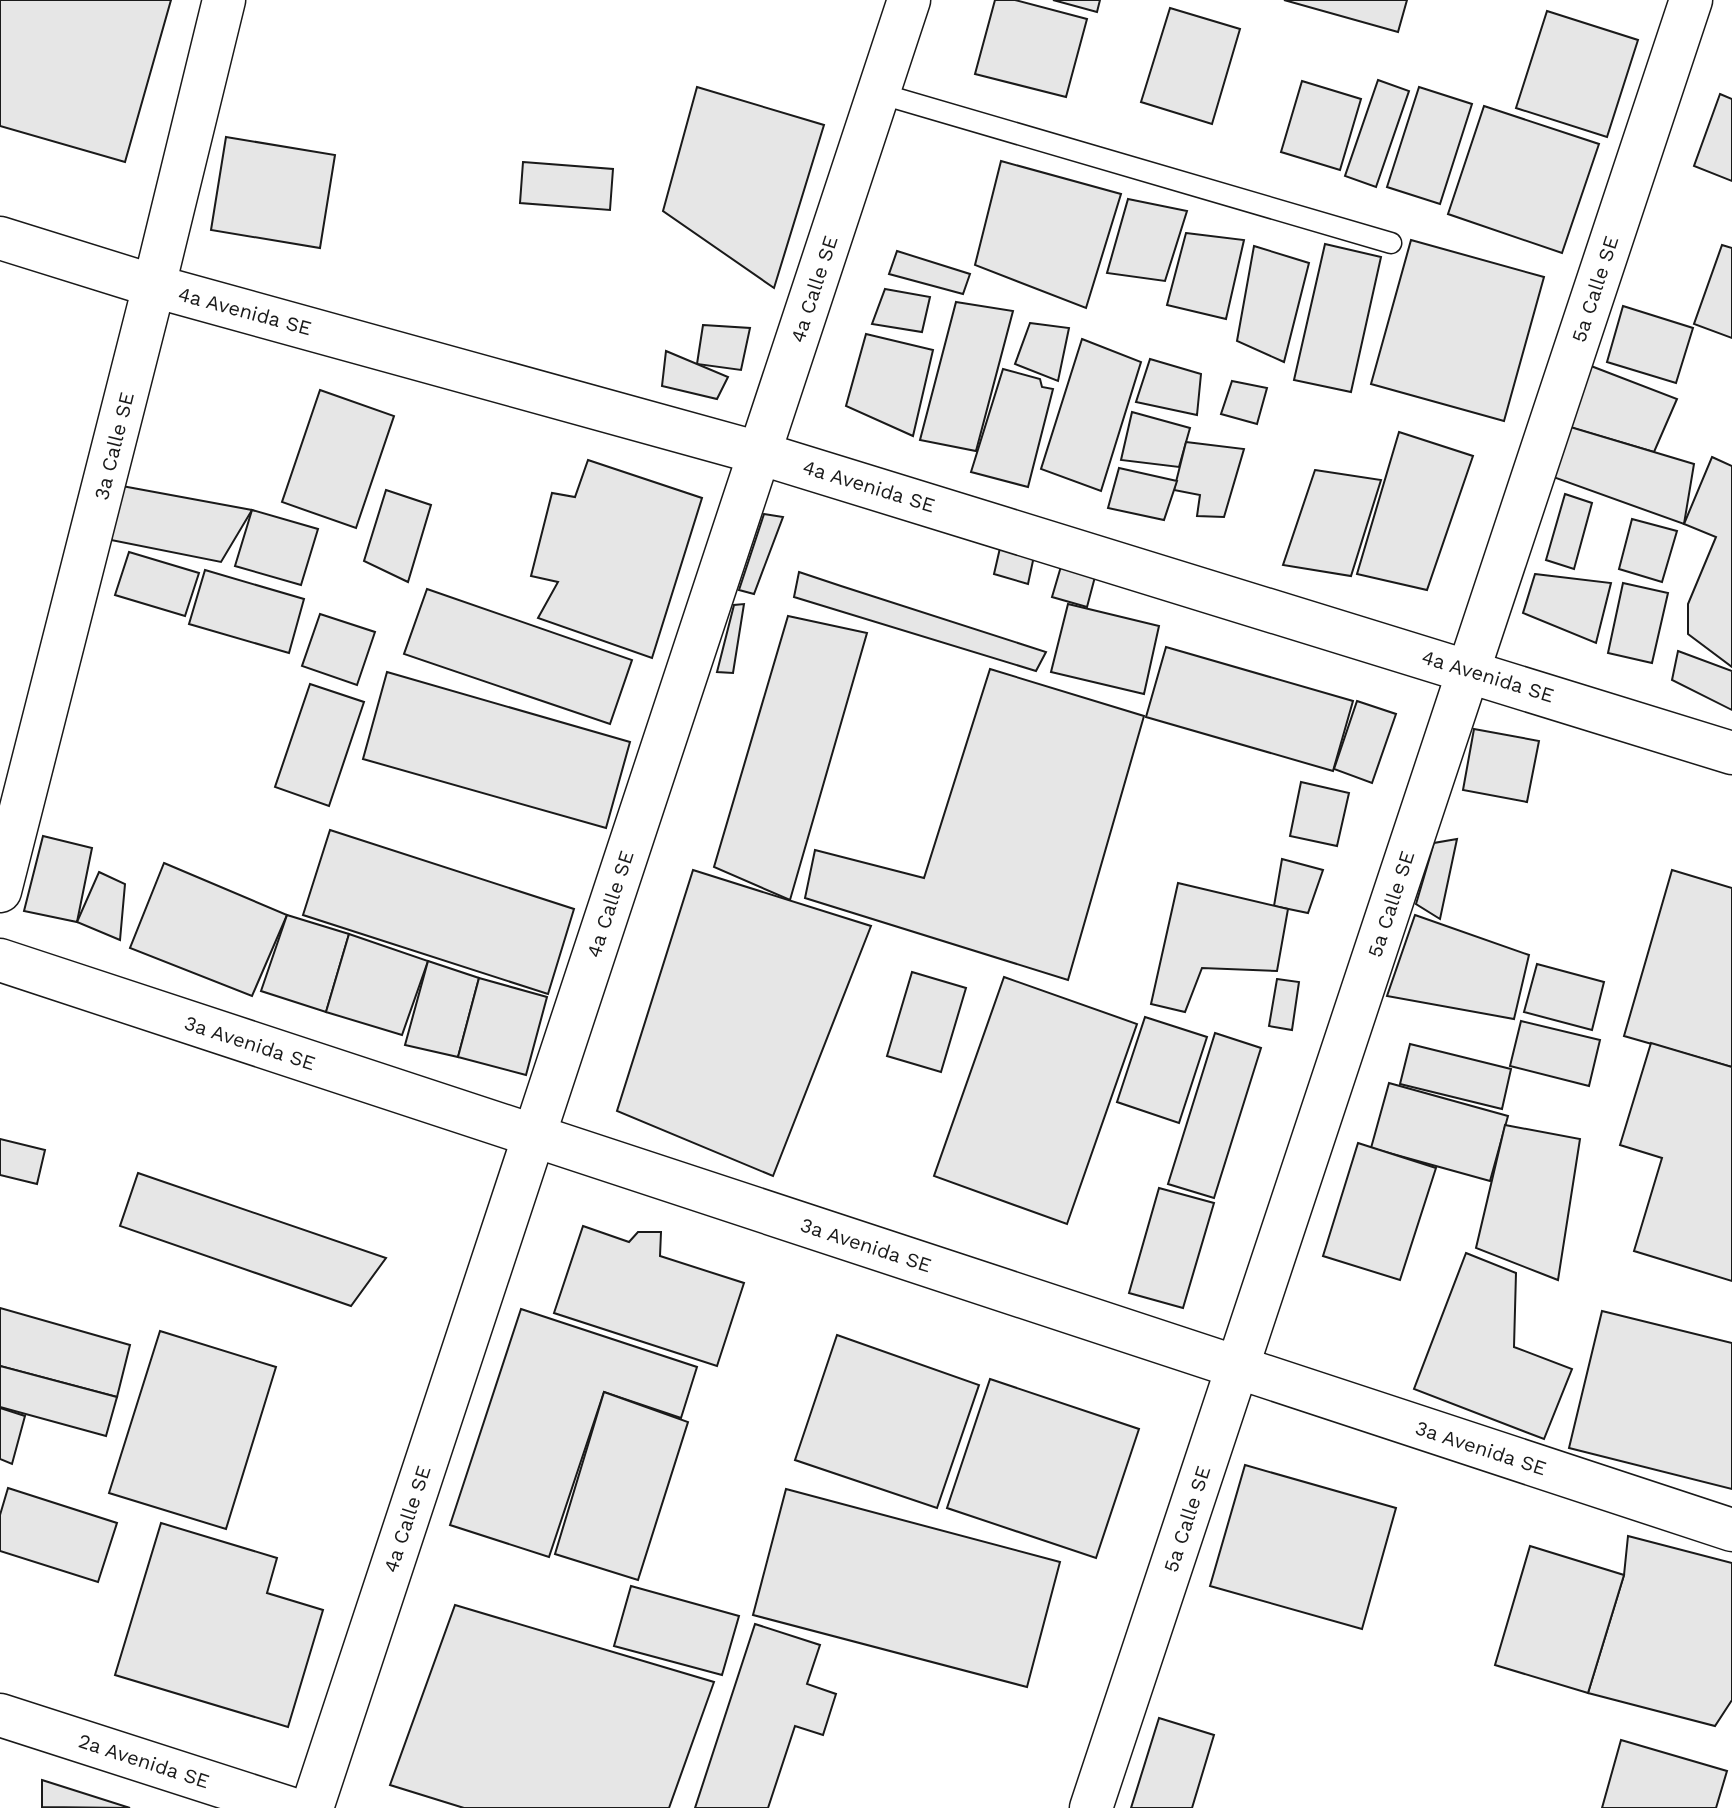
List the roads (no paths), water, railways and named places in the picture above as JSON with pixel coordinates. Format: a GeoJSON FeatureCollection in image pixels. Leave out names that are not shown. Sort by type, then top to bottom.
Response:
{"type":"FeatureCollection","features":[{"type":"Feature","properties":{"kind":"street","name":"3a Calle SE"},"geometry":{"type":"LineString","coordinates":[[0,891],[224,0]]}},
{"type":"Feature","properties":{"kind":"street","name":"4a Calle SE"},"geometry":{"type":"LineString","coordinates":[[312,1808],[909,0]]}},
{"type":"Feature","properties":{"kind":"street","name":"5a Calle SE"},"geometry":{"type":"LineString","coordinates":[[1091,1808],[1691,0]]}},
{"type":"Feature","properties":{"kind":"street","name":"4a Avenida SE"},"geometry":{"type":"LineString","coordinates":[[0,238],[154,286],[759,453],[1732,753]]}},
{"type":"Feature","properties":{"kind":"street","name":"3a Avenida SE"},"geometry":{"type":"LineString","coordinates":[[0,960],[1732,1530]]}},
{"type":"Feature","properties":{"kind":"street","name":"2a Avenida SE"},"geometry":{"type":"LineString","coordinates":[[0,1715],[289,1808]]}},
{"type":"Feature","properties":{"kind":"lane"},"geometry":{"type":"LineString","coordinates":[[878,93],[1391,243]]}}]}
